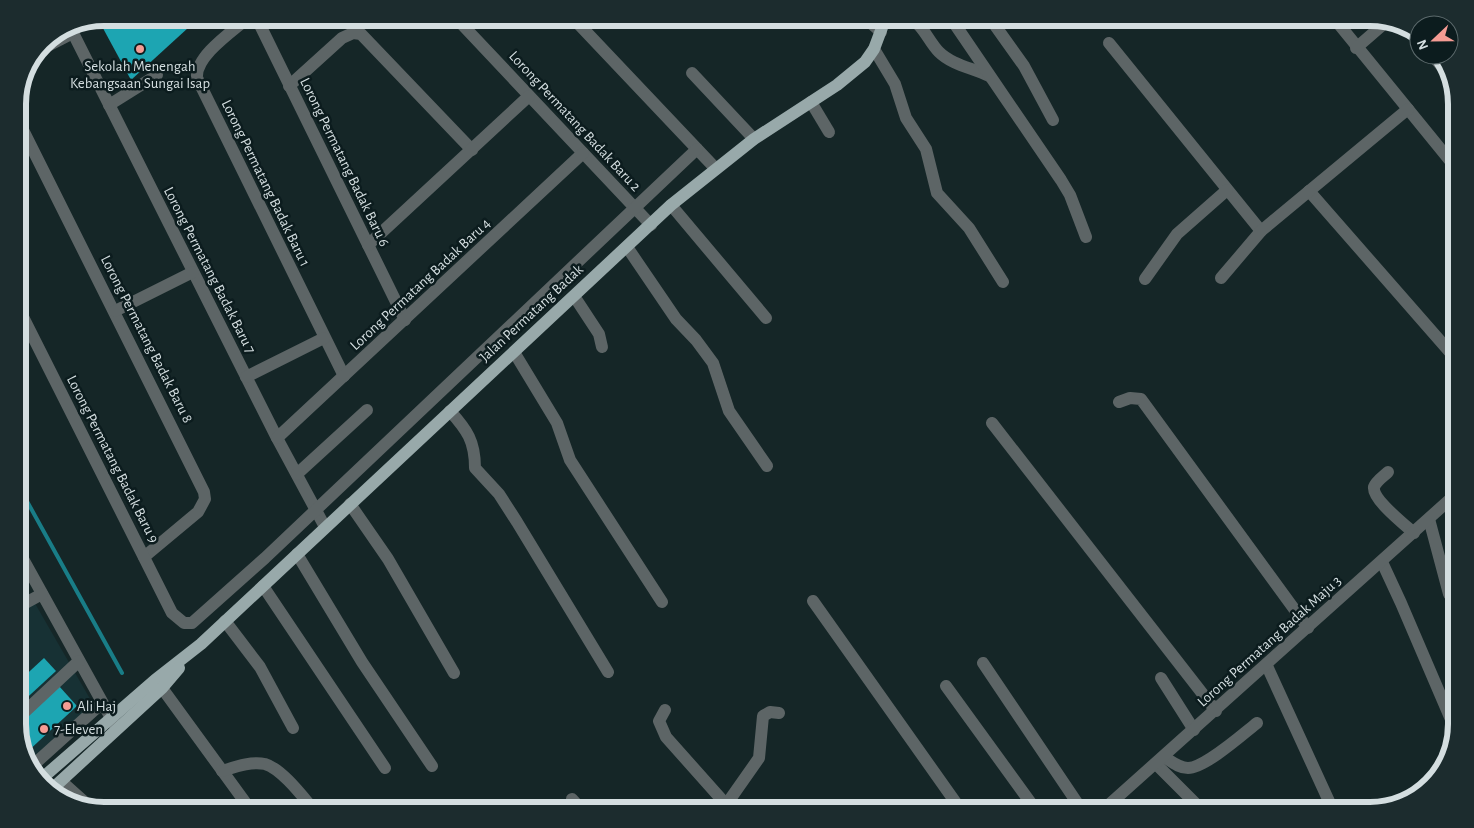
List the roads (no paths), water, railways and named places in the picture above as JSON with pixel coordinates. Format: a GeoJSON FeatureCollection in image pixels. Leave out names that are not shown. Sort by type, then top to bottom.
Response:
{"type":"FeatureCollection","features":[{"type":"Feature","properties":{"kind":"main road","name":"Jalan Permatang Badak"},"geometry":{"type":"LineString","coordinates":[[57,785],[114,725],[671,205],[754,140],[854,72],[865,62],[874,50],[883,26]]}},
{"type":"Feature","properties":{"kind":"main road","name":"Jalan Permatang Badak"},"geometry":{"type":"LineString","coordinates":[[46,776],[162,688],[201,644]]}},
{"type":"Feature","properties":{"kind":"street","name":"Lorong Permatang Badak Baru 1"},"geometry":{"type":"LineString","coordinates":[[240,26],[202,59],[198,65],[197,78],[344,376]]}},
{"type":"Feature","properties":{"kind":"street","name":"Lorong Permatang Badak Baru 6"},"geometry":{"type":"LineString","coordinates":[[260,26],[405,320]]}},
{"type":"Feature","properties":{"kind":"street","name":"Lorong Permatang Badak Baru 2"},"geometry":{"type":"LineString","coordinates":[[463,26],[651,225]]}},
{"type":"Feature","properties":{"kind":"street"},"geometry":{"type":"LineString","coordinates":[[580,26],[716,169]]}},
{"type":"Feature","properties":{"kind":"street"},"geometry":{"type":"LineString","coordinates":[[874,26],[881,32]]}},
{"type":"Feature","properties":{"kind":"street"},"geometry":{"type":"LineString","coordinates":[[920,26],[940,52],[948,59],[989,76]]}},
{"type":"Feature","properties":{"kind":"street"},"geometry":{"type":"LineString","coordinates":[[955,26],[1061,180],[1070,195],[1086,237]]}},
{"type":"Feature","properties":{"kind":"street"},"geometry":{"type":"LineString","coordinates":[[995,26],[1024,66],[1053,120]]}},
{"type":"Feature","properties":{"kind":"street"},"geometry":{"type":"LineString","coordinates":[[1339,26],[1448,158]]}},
{"type":"Feature","properties":{"kind":"street"},"geometry":{"type":"LineString","coordinates":[[1356,48],[1380,27]]}},
{"type":"Feature","properties":{"kind":"street","name":"Lorong Permatang Badak Baru 7"},"geometry":{"type":"LineString","coordinates":[[73,33],[277,438],[326,527]]}},
{"type":"Feature","properties":{"kind":"street"},"geometry":{"type":"LineString","coordinates":[[289,86],[342,38],[353,33],[360,34],[472,150]]}},
{"type":"Feature","properties":{"kind":"street"},"geometry":{"type":"LineString","coordinates":[[1109,43],[1261,231]]}},
{"type":"Feature","properties":{"kind":"street"},"geometry":{"type":"LineString","coordinates":[[874,50],[895,84],[906,118],[926,149],[938,192],[969,228],[1003,282]]}},
{"type":"Feature","properties":{"kind":"street"},"geometry":{"type":"LineString","coordinates":[[692,72],[754,140]]}},
{"type":"Feature","properties":{"kind":"street"},"geometry":{"type":"LineString","coordinates":[[109,105],[157,75]]}},
{"type":"Feature","properties":{"kind":"street"},"geometry":{"type":"LineString","coordinates":[[368,245],[529,96]]}},
{"type":"Feature","properties":{"kind":"street"},"geometry":{"type":"LineString","coordinates":[[810,102],[829,132]]}},
{"type":"Feature","properties":{"kind":"street"},"geometry":{"type":"LineString","coordinates":[[1221,278],[1261,231],[1408,109]]}},
{"type":"Feature","properties":{"kind":"street","name":"Lorong Permatang Badak Baru 8"},"geometry":{"type":"LineString","coordinates":[[26,136],[201,484],[205,499],[198,512],[144,557]]}},
{"type":"Feature","properties":{"kind":"street"},"geometry":{"type":"LineString","coordinates":[[316,510],[697,149]]}},
{"type":"Feature","properties":{"kind":"street","name":"Lorong Permatang Badak Baru 4"},"geometry":{"type":"LineString","coordinates":[[277,438],[583,153]]}},
{"type":"Feature","properties":{"kind":"street"},"geometry":{"type":"LineString","coordinates":[[1145,279],[1177,234],[1227,190]]}},
{"type":"Feature","properties":{"kind":"street"},"geometry":{"type":"LineString","coordinates":[[1309,191],[1448,349]]}},
{"type":"Feature","properties":{"kind":"street"},"geometry":{"type":"LineString","coordinates":[[671,205],[766,318]]}},
{"type":"Feature","properties":{"kind":"street"},"geometry":{"type":"LineString","coordinates":[[627,247],[668,309],[696,340],[713,363],[729,411],[767,466]]}},
{"type":"Feature","properties":{"kind":"street"},"geometry":{"type":"LineString","coordinates":[[115,311],[193,272]]}},
{"type":"Feature","properties":{"kind":"street"},"geometry":{"type":"LineString","coordinates":[[574,296],[599,334],[602,347]]}},
{"type":"Feature","properties":{"kind":"street","name":"Lorong Permatang Badak Baru 9"},"geometry":{"type":"LineString","coordinates":[[26,323],[172,613],[184,623],[192,623],[198,619],[316,510]]}},
{"type":"Feature","properties":{"kind":"street"},"geometry":{"type":"LineString","coordinates":[[246,377],[324,338]]}},
{"type":"Feature","properties":{"kind":"street"},"geometry":{"type":"LineString","coordinates":[[514,352],[557,423],[570,460],[662,602]]}},
{"type":"Feature","properties":{"kind":"street"},"geometry":{"type":"LineString","coordinates":[[1119,402],[1130,398],[1141,399],[1308,628]]}},
{"type":"Feature","properties":{"kind":"street"},"geometry":{"type":"LineString","coordinates":[[296,474],[367,410]]}},
{"type":"Feature","properties":{"kind":"street"},"geometry":{"type":"LineString","coordinates":[[450,410],[470,437],[475,451],[475,468],[499,494],[518,522],[608,672]]}},
{"type":"Feature","properties":{"kind":"street"},"geometry":{"type":"LineString","coordinates":[[992,423],[1216,711]]}},
{"type":"Feature","properties":{"kind":"street"},"geometry":{"type":"LineString","coordinates":[[1388,472],[1377,482],[1374,488],[1375,493],[1388,510],[1414,533]]}},
{"type":"Feature","properties":{"kind":"street","name":"Lorong Permatang Badak Maju 3"},"geometry":{"type":"LineString","coordinates":[[1112,802],[1267,666],[1448,501]]}},
{"type":"Feature","properties":{"kind":"street"},"geometry":{"type":"LineString","coordinates":[[350,504],[388,559],[454,673]]}},
{"type":"Feature","properties":{"kind":"street"},"geometry":{"type":"LineString","coordinates":[[1429,519],[1448,590]]}},
{"type":"Feature","properties":{"kind":"street"},"geometry":{"type":"LineString","coordinates":[[297,554],[362,662],[432,766]]}},
{"type":"Feature","properties":{"kind":"street"},"geometry":{"type":"LineString","coordinates":[[1382,562],[1448,713]]}},
{"type":"Feature","properties":{"kind":"street"},"geometry":{"type":"LineString","coordinates":[[26,565],[114,725]]}},
{"type":"Feature","properties":{"kind":"street"},"geometry":{"type":"LineString","coordinates":[[263,586],[385,768]]}},
{"type":"Feature","properties":{"kind":"street"},"geometry":{"type":"LineString","coordinates":[[26,603],[42,594]]}},
{"type":"Feature","properties":{"kind":"street"},"geometry":{"type":"LineString","coordinates":[[813,602],[955,802]]}},
{"type":"Feature","properties":{"kind":"street"},"geometry":{"type":"LineString","coordinates":[[225,621],[260,667],[294,728]]}},
{"type":"Feature","properties":{"kind":"street"},"geometry":{"type":"LineString","coordinates":[[26,711],[79,661]]}},
{"type":"Feature","properties":{"kind":"street"},"geometry":{"type":"LineString","coordinates":[[982,663],[1077,802]]}},
{"type":"Feature","properties":{"kind":"street"},"geometry":{"type":"LineString","coordinates":[[1267,666],[1329,802]]}},
{"type":"Feature","properties":{"kind":"street"},"geometry":{"type":"LineString","coordinates":[[1161,678],[1194,730]]}},
{"type":"Feature","properties":{"kind":"street"},"geometry":{"type":"LineString","coordinates":[[946,686],[1030,802]]}},
{"type":"Feature","properties":{"kind":"street"},"geometry":{"type":"LineString","coordinates":[[162,688],[245,802]]}},
{"type":"Feature","properties":{"kind":"street"},"geometry":{"type":"LineString","coordinates":[[36,762],[102,704]]}},
{"type":"Feature","properties":{"kind":"street"},"geometry":{"type":"LineString","coordinates":[[665,710],[659,721],[666,737],[724,802]]}},
{"type":"Feature","properties":{"kind":"street"},"geometry":{"type":"LineString","coordinates":[[733,802],[759,758],[763,716],[770,712],[779,713]]}},
{"type":"Feature","properties":{"kind":"street"},"geometry":{"type":"LineString","coordinates":[[1160,761],[1191,768],[1202,764],[1257,724]]}},
{"type":"Feature","properties":{"kind":"street"},"geometry":{"type":"LineString","coordinates":[[1160,761],[1195,802]]}},
{"type":"Feature","properties":{"kind":"street"},"geometry":{"type":"LineString","coordinates":[[222,771],[257,764],[271,767],[307,802]]}},
{"type":"Feature","properties":{"kind":"street"},"geometry":{"type":"LineString","coordinates":[[61,781],[80,798]]}},
{"type":"Feature","properties":{"kind":"street"},"geometry":{"type":"LineString","coordinates":[[572,799],[575,802]]}},
{"type":"Feature","properties":{"kind":"waterway"},"geometry":{"type":"LineString","coordinates":[[26,499],[122,673]]}},
{"type":"Feature","properties":{"kind":"place","name":"Sekolah Menengah Kebangsaan Sungai Isap"},"geometry":{"type":"Point","coordinates":[140,49]}},
{"type":"Feature","properties":{"kind":"place","name":"Ali Haj"},"geometry":{"type":"Point","coordinates":[67,706]}},
{"type":"Feature","properties":{"kind":"place","name":"7-Eleven"},"geometry":{"type":"Point","coordinates":[44,729]}}]}
